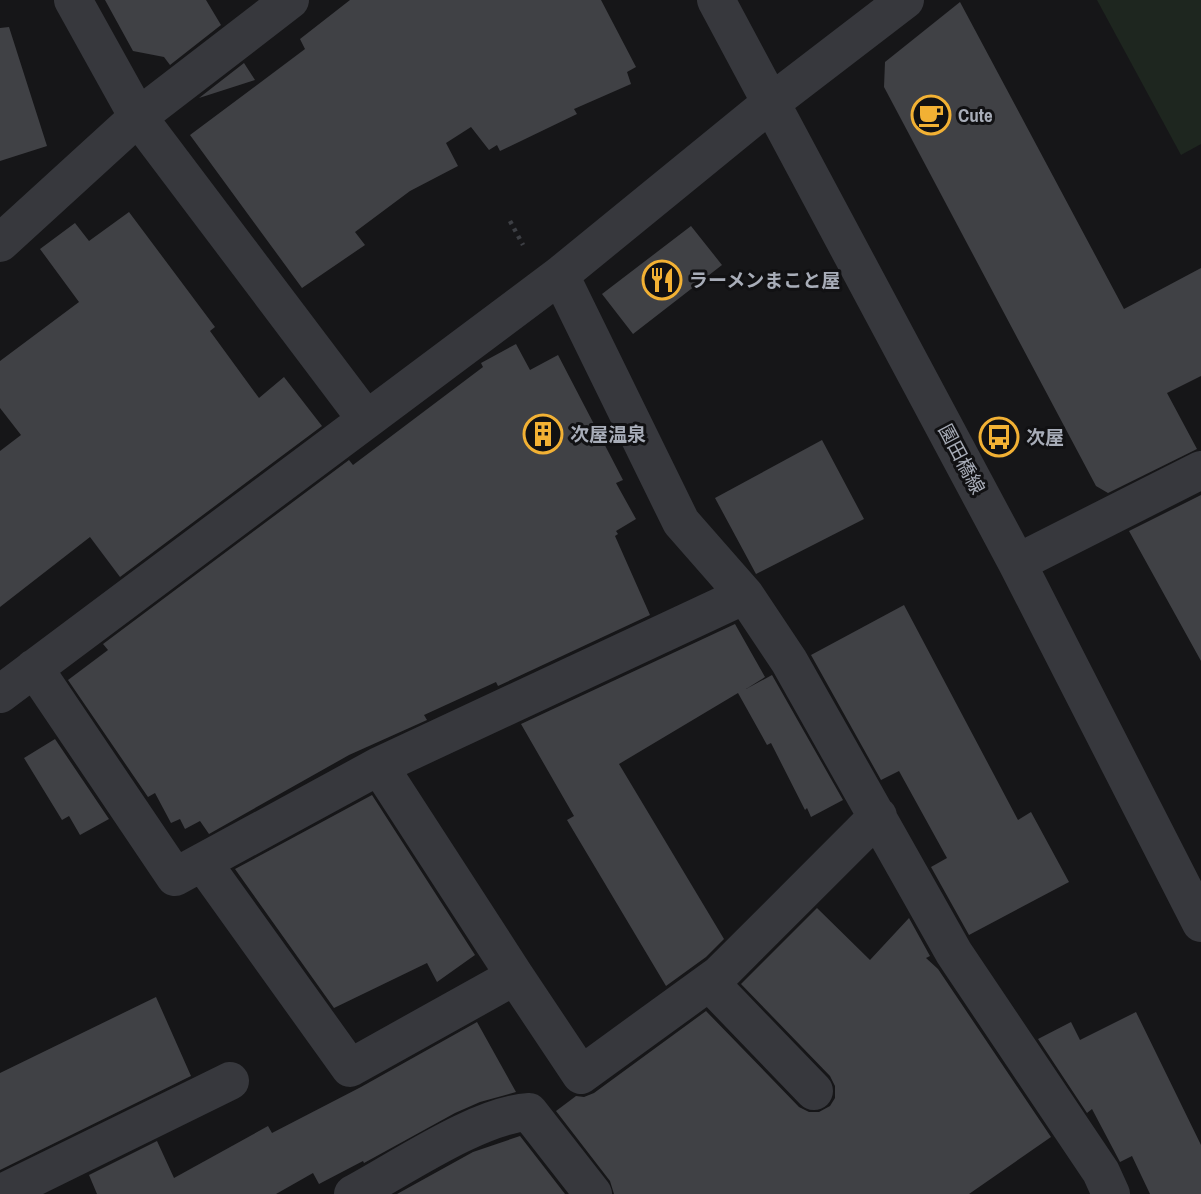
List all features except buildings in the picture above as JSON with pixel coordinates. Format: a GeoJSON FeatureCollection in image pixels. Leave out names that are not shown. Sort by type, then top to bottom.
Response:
{"type":"FeatureCollection","features":[{"type":"Feature","properties":{"kind":"street"},"geometry":{"type":"LineString","coordinates":[[73,0],[138,117],[366,419]]}},
{"type":"Feature","properties":{"kind":"street"},"geometry":{"type":"LineString","coordinates":[[0,243],[138,117],[290,0]]}},
{"type":"Feature","properties":{"kind":"street","name":"園田橋線"},"geometry":{"type":"LineString","coordinates":[[716,0],[1017,562],[1201,923]]}},
{"type":"Feature","properties":{"kind":"street"},"geometry":{"type":"LineString","coordinates":[[0,694],[561,275],[772,102],[905,0]]}},
{"type":"Feature","properties":{"kind":"street"},"geometry":{"type":"LineString","coordinates":[[561,275],[681,522],[745,595],[789,661],[954,953],[1101,1172],[1111,1194]]}},
{"type":"Feature","properties":{"kind":"street"},"geometry":{"type":"LineString","coordinates":[[1017,562],[1201,470]]}},
{"type":"Feature","properties":{"kind":"street"},"geometry":{"type":"LineString","coordinates":[[34,668],[175,877],[379,766],[745,595]]}},
{"type":"Feature","properties":{"kind":"street"},"geometry":{"type":"LineString","coordinates":[[379,766],[581,1075],[720,974],[878,816]]}},
{"type":"Feature","properties":{"kind":"street"},"geometry":{"type":"LineString","coordinates":[[203,863],[350,1069],[515,976]]}},
{"type":"Feature","properties":{"kind":"street"},"geometry":{"type":"LineString","coordinates":[[709,982],[814,1091]]}},
{"type":"Feature","properties":{"kind":"street"},"geometry":{"type":"LineString","coordinates":[[0,1194],[230,1081]]}},
{"type":"Feature","properties":{"kind":"street"},"geometry":{"type":"LineString","coordinates":[[359,1193],[455,1138],[511,1113],[529,1112],[593,1194]]}},
{"type":"Feature","properties":{"kind":"path"},"geometry":{"type":"LineString","coordinates":[[510,221],[525,249]]}},
{"type":"Feature","properties":{"kind":"shaded area"},"geometry":{"type":"Polygon","coordinates":[[[1097,0],[1201,0],[1201,144],[1181,155],[1097,0]]]}},
{"type":"Feature","properties":{"kind":"place","name":"Cute"},"geometry":{"type":"Point","coordinates":[931,115]}},
{"type":"Feature","properties":{"kind":"place","name":"ラーメンまこと屋"},"geometry":{"type":"Point","coordinates":[662,280]}},
{"type":"Feature","properties":{"kind":"place","name":"次屋温泉"},"geometry":{"type":"Point","coordinates":[543,434]}},
{"type":"Feature","properties":{"kind":"place","name":"次屋"},"geometry":{"type":"Point","coordinates":[999,437]}}]}
